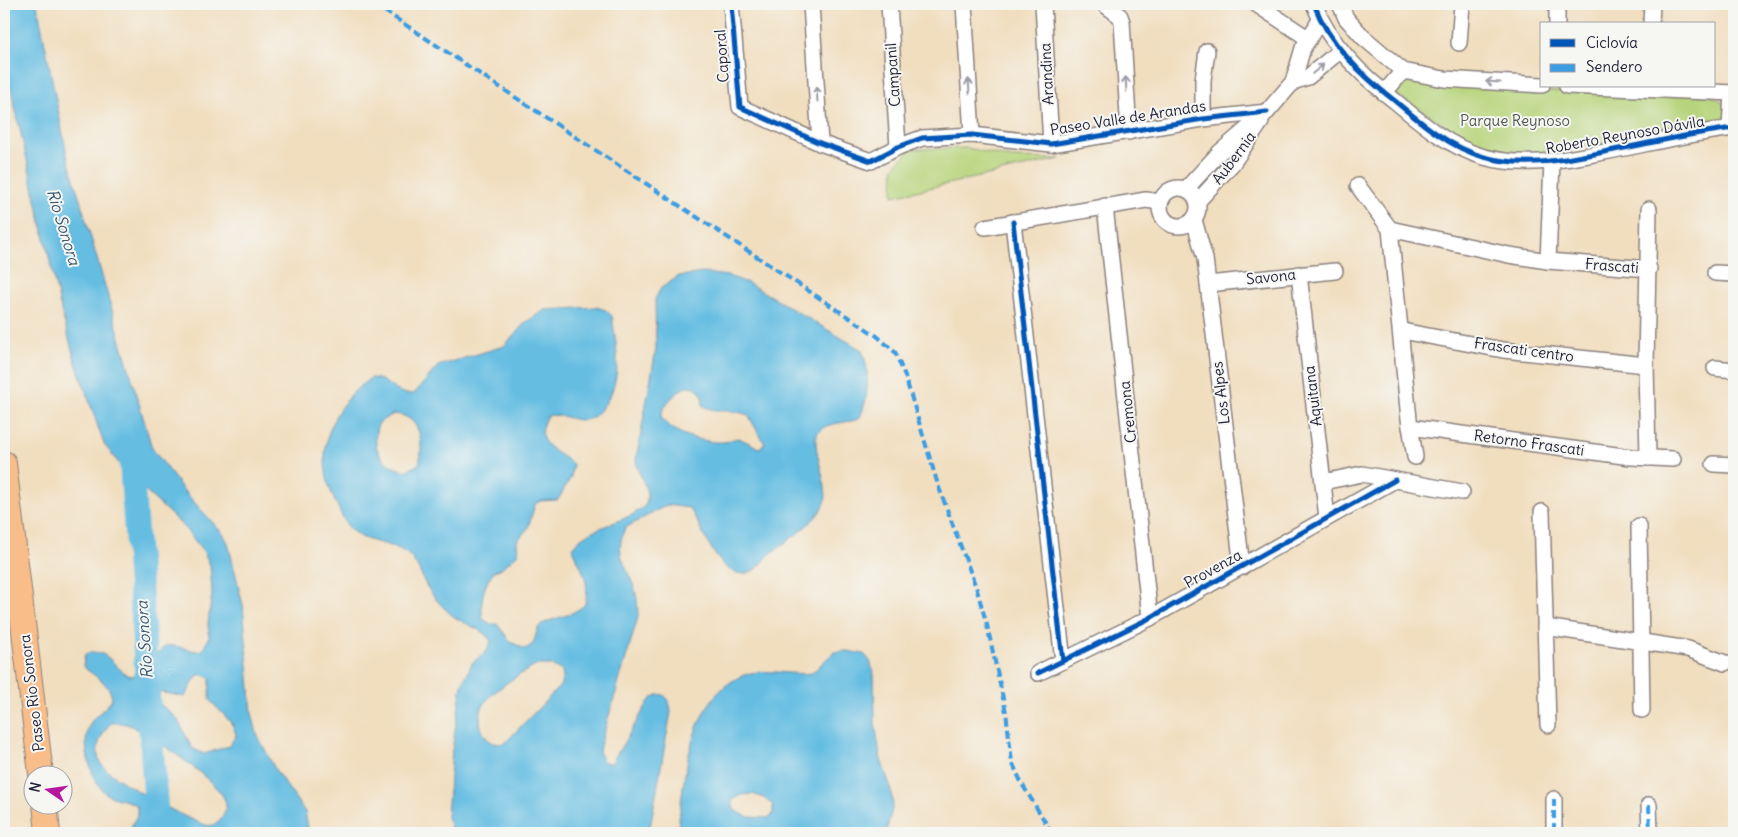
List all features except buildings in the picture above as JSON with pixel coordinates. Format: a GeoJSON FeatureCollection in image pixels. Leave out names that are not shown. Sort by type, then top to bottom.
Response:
{"type":"FeatureCollection","features":[{"type":"Feature","properties":{"kind":"main road","name":"Paseo Río Sonora"},"geometry":{"type":"LineString","coordinates":[[4,463],[40,764]]}},
{"type":"Feature","properties":{"kind":"main road"},"geometry":{"type":"LineString","coordinates":[[46,814],[48,833]]}},
{"type":"Feature","properties":{"kind":"street","name":"Caporal"},"geometry":{"type":"LineString","coordinates":[[731,4],[740,107]]}},
{"type":"Feature","properties":{"kind":"street"},"geometry":{"type":"LineString","coordinates":[[811,4],[820,143]]}},
{"type":"Feature","properties":{"kind":"street","name":"Campanil"},"geometry":{"type":"LineString","coordinates":[[889,4],[898,146]]}},
{"type":"Feature","properties":{"kind":"street"},"geometry":{"type":"LineString","coordinates":[[964,4],[972,135]]}},
{"type":"Feature","properties":{"kind":"street","name":"Arandina"},"geometry":{"type":"LineString","coordinates":[[1043,4],[1051,144]]}},
{"type":"Feature","properties":{"kind":"street"},"geometry":{"type":"LineString","coordinates":[[1104,4],[1120,16],[1122,22],[1129,132]]}},
{"type":"Feature","properties":{"kind":"street"},"geometry":{"type":"LineString","coordinates":[[1256,4],[1309,39]]}},
{"type":"Feature","properties":{"kind":"street","name":"Roberto Reynoso Dávila"},"geometry":{"type":"LineString","coordinates":[[1314,4],[1320,20],[1341,50],[1384,93],[1422,123],[1465,150],[1484,157],[1509,162],[1552,162],[1732,128]]}},
{"type":"Feature","properties":{"kind":"street"},"geometry":{"type":"LineString","coordinates":[[1340,4],[1346,18],[1362,37],[1403,71],[1444,79],[1540,85]]}},
{"type":"Feature","properties":{"kind":"street"},"geometry":{"type":"LineString","coordinates":[[1459,43],[1462,4]]}},
{"type":"Feature","properties":{"kind":"street"},"geometry":{"type":"LineString","coordinates":[[1557,4],[1557,22]]}},
{"type":"Feature","properties":{"kind":"street"},"geometry":{"type":"LineString","coordinates":[[1651,22],[1652,4]]}},
{"type":"Feature","properties":{"kind":"street","name":"Aubernia"},"geometry":{"type":"LineString","coordinates":[[1198,201],[1232,164],[1267,112],[1293,82],[1297,62],[1320,20]]}},
{"type":"Feature","properties":{"kind":"street","name":"Aubernia"},"geometry":{"type":"LineString","coordinates":[[1293,82],[1308,77],[1341,50]]}},
{"type":"Feature","properties":{"kind":"street"},"geometry":{"type":"LineString","coordinates":[[1203,119],[1203,80],[1208,51]]}},
{"type":"Feature","properties":{"kind":"street"},"geometry":{"type":"LineString","coordinates":[[1384,93],[1403,71]]}},
{"type":"Feature","properties":{"kind":"street","name":"Roberto Reynoso Dávila"},"geometry":{"type":"LineString","coordinates":[[1623,88],[1733,93]]}},
{"type":"Feature","properties":{"kind":"street"},"geometry":{"type":"LineString","coordinates":[[1732,128],[1733,93]]}},
{"type":"Feature","properties":{"kind":"street","name":"Paseo Valle de Arandas"},"geometry":{"type":"LineString","coordinates":[[740,107],[820,143],[871,161],[898,146],[922,138],[972,135],[1051,144],[1203,119],[1267,112]]}},
{"type":"Feature","properties":{"kind":"street","name":"Aubernia"},"geometry":{"type":"LineString","coordinates":[[1186,189],[1220,152],[1267,112]]}},
{"type":"Feature","properties":{"kind":"street"},"geometry":{"type":"LineString","coordinates":[[1548,261],[1552,162]]}},
{"type":"Feature","properties":{"kind":"street"},"geometry":{"type":"LineString","coordinates":[[1358,186],[1390,229],[1402,331],[1410,427],[1415,457]]}},
{"type":"Feature","properties":{"kind":"street"},"geometry":{"type":"LineString","coordinates":[[1186,189],[1193,193],[1198,201],[1199,211],[1194,220],[1181,227],[1167,222],[1162,217],[1160,202],[1170,190],[1186,189]]}},
{"type":"Feature","properties":{"kind":"street"},"geometry":{"type":"LineString","coordinates":[[985,227],[1146,200],[1160,202]]}},
{"type":"Feature","properties":{"kind":"street","name":"Cremona"},"geometry":{"type":"LineString","coordinates":[[1105,206],[1150,618]]}},
{"type":"Feature","properties":{"kind":"street"},"geometry":{"type":"LineString","coordinates":[[1649,209],[1649,269]]}},
{"type":"Feature","properties":{"kind":"street","name":"Los Alpes"},"geometry":{"type":"LineString","coordinates":[[1194,220],[1205,259],[1242,568]]}},
{"type":"Feature","properties":{"kind":"street"},"geometry":{"type":"LineString","coordinates":[[1013,222],[1063,661]]}},
{"type":"Feature","properties":{"kind":"street","name":"Frascati"},"geometry":{"type":"LineString","coordinates":[[1390,229],[1509,255],[1548,261],[1649,269],[1646,365],[1648,458]]}},
{"type":"Feature","properties":{"kind":"street","name":"Savona"},"geometry":{"type":"LineString","coordinates":[[1208,284],[1335,271]]}},
{"type":"Feature","properties":{"kind":"street"},"geometry":{"type":"LineString","coordinates":[[1715,273],[1734,274]]}},
{"type":"Feature","properties":{"kind":"street","name":"Aquitana"},"geometry":{"type":"LineString","coordinates":[[1299,274],[1327,518]]}},
{"type":"Feature","properties":{"kind":"street","name":"Frascati centro"},"geometry":{"type":"LineString","coordinates":[[1402,331],[1503,350],[1646,365]]}},
{"type":"Feature","properties":{"kind":"street"},"geometry":{"type":"LineString","coordinates":[[1715,368],[1734,370]]}},
{"type":"Feature","properties":{"kind":"street","name":"Retorno Frascati"},"geometry":{"type":"LineString","coordinates":[[1410,427],[1673,460]]}},
{"type":"Feature","properties":{"kind":"street"},"geometry":{"type":"LineString","coordinates":[[1714,464],[1734,465]]}},
{"type":"Feature","properties":{"kind":"street"},"geometry":{"type":"LineString","coordinates":[[1323,482],[1362,474],[1462,492]]}},
{"type":"Feature","properties":{"kind":"street","name":"Provenza"},"geometry":{"type":"LineString","coordinates":[[1038,673],[1150,618],[1242,568],[1395,480]]}},
{"type":"Feature","properties":{"kind":"street"},"geometry":{"type":"LineString","coordinates":[[1542,512],[1548,725]]}},
{"type":"Feature","properties":{"kind":"street"},"geometry":{"type":"LineString","coordinates":[[1639,526],[1642,710]]}},
{"type":"Feature","properties":{"kind":"street"},"geometry":{"type":"LineString","coordinates":[[1545,627],[1688,650],[1731,664]]}},
{"type":"Feature","properties":{"kind":"street"},"geometry":{"type":"LineString","coordinates":[[1554,799],[1554,833]]}},
{"type":"Feature","properties":{"kind":"street"},"geometry":{"type":"LineString","coordinates":[[1649,805],[1650,833]]}},
{"type":"Feature","properties":{"kind":"green space","name":"Parque Reynoso"},"geometry":{"type":"Polygon","coordinates":[[[1404,78],[1512,90],[1711,95],[1725,103],[1727,120],[1559,151],[1511,153],[1471,142],[1396,94],[1404,78]]]}},
{"type":"Feature","properties":{"kind":"green space"},"geometry":{"type":"Polygon","coordinates":[[[968,148],[1012,158],[1060,159],[893,196],[894,166],[912,149],[968,148]]]}},
{"type":"Feature","properties":{"kind":"water","name":"Rio Sonora"},"geometry":{"type":"Polygon","coordinates":[[[4,4],[37,4],[67,155],[152,448],[184,491],[224,535],[228,543],[243,605],[252,713],[257,734],[276,771],[305,812],[309,833],[128,833],[137,815],[137,806],[108,795],[102,790],[92,772],[87,751],[87,732],[92,720],[112,698],[108,687],[83,666],[85,654],[93,652],[104,655],[129,676],[136,675],[165,646],[202,651],[209,638],[208,623],[212,593],[210,565],[204,552],[183,526],[126,473],[104,444],[74,357],[61,310],[4,59],[4,4]],[[202,674],[197,676],[185,697],[160,692],[156,693],[155,700],[177,718],[192,748],[204,754],[229,746],[236,736],[233,726],[210,700],[210,678],[202,674]],[[111,723],[101,737],[98,748],[101,764],[107,770],[133,788],[183,816],[206,825],[213,825],[218,822],[224,813],[226,804],[213,785],[199,772],[166,747],[135,728],[126,724],[111,723]]]}},
{"type":"Feature","properties":{"kind":"water"},"geometry":{"type":"Polygon","coordinates":[[[704,273],[728,276],[748,283],[862,350],[865,358],[867,385],[865,403],[859,419],[832,424],[819,431],[816,437],[817,454],[826,494],[822,509],[809,524],[770,554],[757,568],[745,573],[734,572],[724,565],[708,542],[689,508],[667,505],[625,528],[620,550],[635,590],[638,617],[599,753],[603,761],[611,764],[649,701],[658,695],[665,696],[669,702],[671,712],[649,833],[453,833],[447,817],[452,750],[462,685],[472,663],[487,651],[491,641],[484,633],[457,619],[441,605],[426,585],[410,556],[393,546],[371,541],[357,535],[347,525],[330,489],[326,471],[325,453],[328,436],[334,420],[343,404],[371,378],[382,380],[401,392],[414,394],[438,366],[504,346],[526,322],[545,310],[596,307],[606,310],[612,316],[617,365],[613,388],[608,399],[597,414],[588,419],[578,420],[556,415],[547,416],[543,425],[543,439],[553,450],[573,464],[571,477],[558,500],[540,501],[535,504],[528,528],[517,541],[518,554],[500,569],[494,571],[483,594],[483,619],[491,624],[497,624],[511,642],[525,649],[533,644],[538,628],[541,625],[574,612],[585,604],[586,581],[573,548],[578,541],[596,530],[630,516],[646,504],[647,492],[636,460],[656,349],[655,299],[661,288],[679,276],[704,273]],[[686,386],[670,399],[662,412],[661,417],[673,429],[689,437],[707,441],[726,442],[739,438],[759,448],[765,444],[748,415],[714,410],[703,406],[702,395],[696,387],[686,386]],[[394,414],[380,422],[376,430],[376,440],[382,458],[392,466],[406,471],[419,464],[420,439],[415,425],[410,419],[394,414]],[[538,665],[497,690],[483,706],[480,722],[485,736],[490,741],[505,743],[560,686],[563,678],[562,671],[551,665],[538,665]]]}},
{"type":"Feature","properties":{"kind":"water"},"geometry":{"type":"Polygon","coordinates":[[[847,651],[864,654],[870,661],[874,674],[875,724],[881,760],[890,785],[893,805],[886,833],[677,833],[686,766],[699,722],[710,702],[725,687],[744,675],[761,672],[812,673],[834,652],[847,651]],[[752,794],[742,795],[732,800],[734,810],[748,817],[769,818],[773,814],[773,805],[762,797],[752,794]]]}},
{"type":"Feature","properties":{"kind":"waterway","name":"Río Sonora"},"geometry":{"type":"LineString","coordinates":[[130,449],[158,833]]}},
{"type":"Feature","properties":{"kind":"marked path"},"geometry":{"type":"LineString","coordinates":[[374,4],[877,336],[895,352],[905,376],[938,485],[977,590],[987,625],[1006,712],[1012,762],[1022,784],[1052,833]]}},
{"type":"Feature","properties":{"kind":"marked path"},"geometry":{"type":"LineString","coordinates":[[1554,799],[1554,833]]}},
{"type":"Feature","properties":{"kind":"marked path"},"geometry":{"type":"LineString","coordinates":[[1649,805],[1650,833]]}},
{"type":"Feature","properties":{"kind":"cycle path"},"geometry":{"type":"LineString","coordinates":[[731,4],[740,107],[820,143],[871,161],[898,147],[922,138],[972,135],[1051,144],[1203,119],[1267,112]]}},
{"type":"Feature","properties":{"kind":"cycle path"},"geometry":{"type":"LineString","coordinates":[[1314,4],[1320,19],[1337,45],[1347,58],[1370,80],[1437,134],[1460,148],[1484,157],[1514,162],[1544,162],[1734,128]]}},
{"type":"Feature","properties":{"kind":"cycle path"},"geometry":{"type":"LineString","coordinates":[[1013,222],[1063,661]]}},
{"type":"Feature","properties":{"kind":"cycle path"},"geometry":{"type":"LineString","coordinates":[[1038,673],[1150,618],[1395,480]]}}]}
